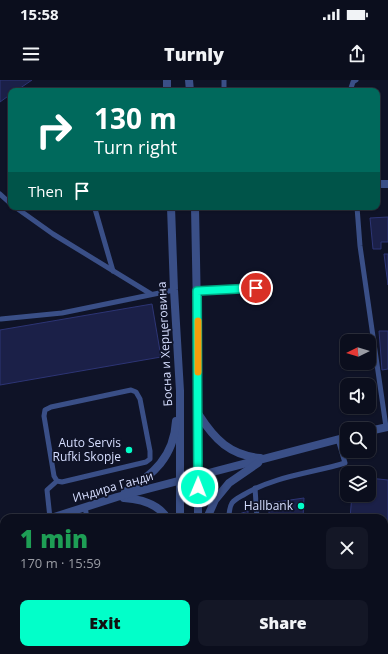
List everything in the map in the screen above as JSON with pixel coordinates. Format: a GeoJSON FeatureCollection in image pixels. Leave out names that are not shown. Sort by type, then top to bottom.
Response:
{"type":"FeatureCollection","features":[{"type":"Feature","properties":{"kind":"street","name":"Босна и Херцеговина"},"geometry":{"type":"LineString","coordinates":[[171,210],[180,391],[180,514]]}},
{"type":"Feature","properties":{"kind":"street"},"geometry":{"type":"LineString","coordinates":[[195,210],[199,476],[198,514]]}},
{"type":"Feature","properties":{"kind":"street"},"geometry":{"type":"LineString","coordinates":[[117,497],[152,474],[164,460],[171,448],[175,431],[176,411],[180,391]]}},
{"type":"Feature","properties":{"kind":"street"},"geometry":{"type":"LineString","coordinates":[[198,414],[209,430],[221,443],[234,452],[249,457],[265,459]]}},
{"type":"Feature","properties":{"kind":"street"},"geometry":{"type":"LineString","coordinates":[[376,430],[387,427]]}},
{"type":"Feature","properties":{"kind":"street","name":"Индира Ганди"},"geometry":{"type":"LineString","coordinates":[[63,514],[117,497],[338,439]]}},
{"type":"Feature","properties":{"kind":"street"},"geometry":{"type":"LineString","coordinates":[[209,514],[215,500],[229,483],[265,459]]}},
{"type":"Feature","properties":{"kind":"street"},"geometry":{"type":"LineString","coordinates":[[117,497],[135,499],[151,504],[165,514]]}},
{"type":"Feature","properties":{"kind":"lane"},"geometry":{"type":"LineString","coordinates":[[351,88],[352,82],[356,80]]}},
{"type":"Feature","properties":{"kind":"lane"},"geometry":{"type":"LineString","coordinates":[[0,194],[8,201]]}},
{"type":"Feature","properties":{"kind":"lane"},"geometry":{"type":"LineString","coordinates":[[19,210],[53,234],[151,294]]}},
{"type":"Feature","properties":{"kind":"lane"},"geometry":{"type":"LineString","coordinates":[[95,210],[113,271]]}},
{"type":"Feature","properties":{"kind":"lane"},"geometry":{"type":"LineString","coordinates":[[357,210],[360,246],[387,427]]}},
{"type":"Feature","properties":{"kind":"lane"},"geometry":{"type":"LineString","coordinates":[[197,291],[256,288]]}},
{"type":"Feature","properties":{"kind":"lane"},"geometry":{"type":"LineString","coordinates":[[1,319],[62,313],[174,290]]}},
{"type":"Feature","properties":{"kind":"lane"},"geometry":{"type":"LineString","coordinates":[[50,514],[47,490],[57,481],[62,482],[146,462],[150,459],[140,399],[136,392],[131,390],[51,407],[45,410],[44,416],[54,476],[57,481]]}},
{"type":"Feature","properties":{"kind":"lane"},"geometry":{"type":"LineString","coordinates":[[230,514],[231,504],[255,488],[292,476],[322,470],[345,463],[338,439]]}},
{"type":"Feature","properties":{"kind":"lane"},"geometry":{"type":"LineString","coordinates":[[255,488],[257,514]]}},
{"type":"Feature","properties":{"kind":"lane"},"geometry":{"type":"LineString","coordinates":[[85,507],[86,514]]}},
{"type":"Feature","properties":{"kind":"building"},"geometry":{"type":"Polygon","coordinates":[[[0,80],[32,80],[20,88],[8,88],[8,96],[0,102],[0,80]]]}},
{"type":"Feature","properties":{"kind":"building"},"geometry":{"type":"Polygon","coordinates":[[[388,217],[388,242],[381,242],[381,249],[373,249],[370,218],[388,217]]]}},
{"type":"Feature","properties":{"kind":"building"},"geometry":{"type":"Polygon","coordinates":[[[384,254],[388,254],[388,285],[384,254]]]}},
{"type":"Feature","properties":{"kind":"building"},"geometry":{"type":"Polygon","coordinates":[[[152,304],[161,357],[0,385],[0,330],[152,304]]]}},
{"type":"Feature","properties":{"kind":"building"},"geometry":{"type":"Polygon","coordinates":[[[379,331],[388,331],[388,369],[382,370],[379,331]]]}},
{"type":"Feature","properties":{"kind":"building"},"geometry":{"type":"Polygon","coordinates":[[[376,479],[388,480],[388,514],[350,514],[351,502],[376,502],[376,479]]]}},
{"type":"Feature","properties":{"kind":"building"},"geometry":{"type":"Polygon","coordinates":[[[304,498],[303,514],[269,514],[269,503],[304,498]]]}},
{"type":"Feature","properties":{"kind":"building"},"geometry":{"type":"Polygon","coordinates":[[[248,511],[248,514],[239,514],[248,511]]]}},
{"type":"Feature","properties":{"kind":"slow traffic"},"geometry":{"type":"LineString","coordinates":[[198,321],[198,372]]}},
{"type":"Feature","properties":{"kind":"place","name":"Auto Servis Rufki Skopje"},"geometry":{"type":"Point","coordinates":[129,450]}},
{"type":"Feature","properties":{"kind":"place","name":"Hallbank"},"geometry":{"type":"Point","coordinates":[301,506]}},
{"type":"Feature","properties":{"kind":"route"},"geometry":{"type":"LineString","coordinates":[[198,487],[197,291],[256,288]]}}]}
